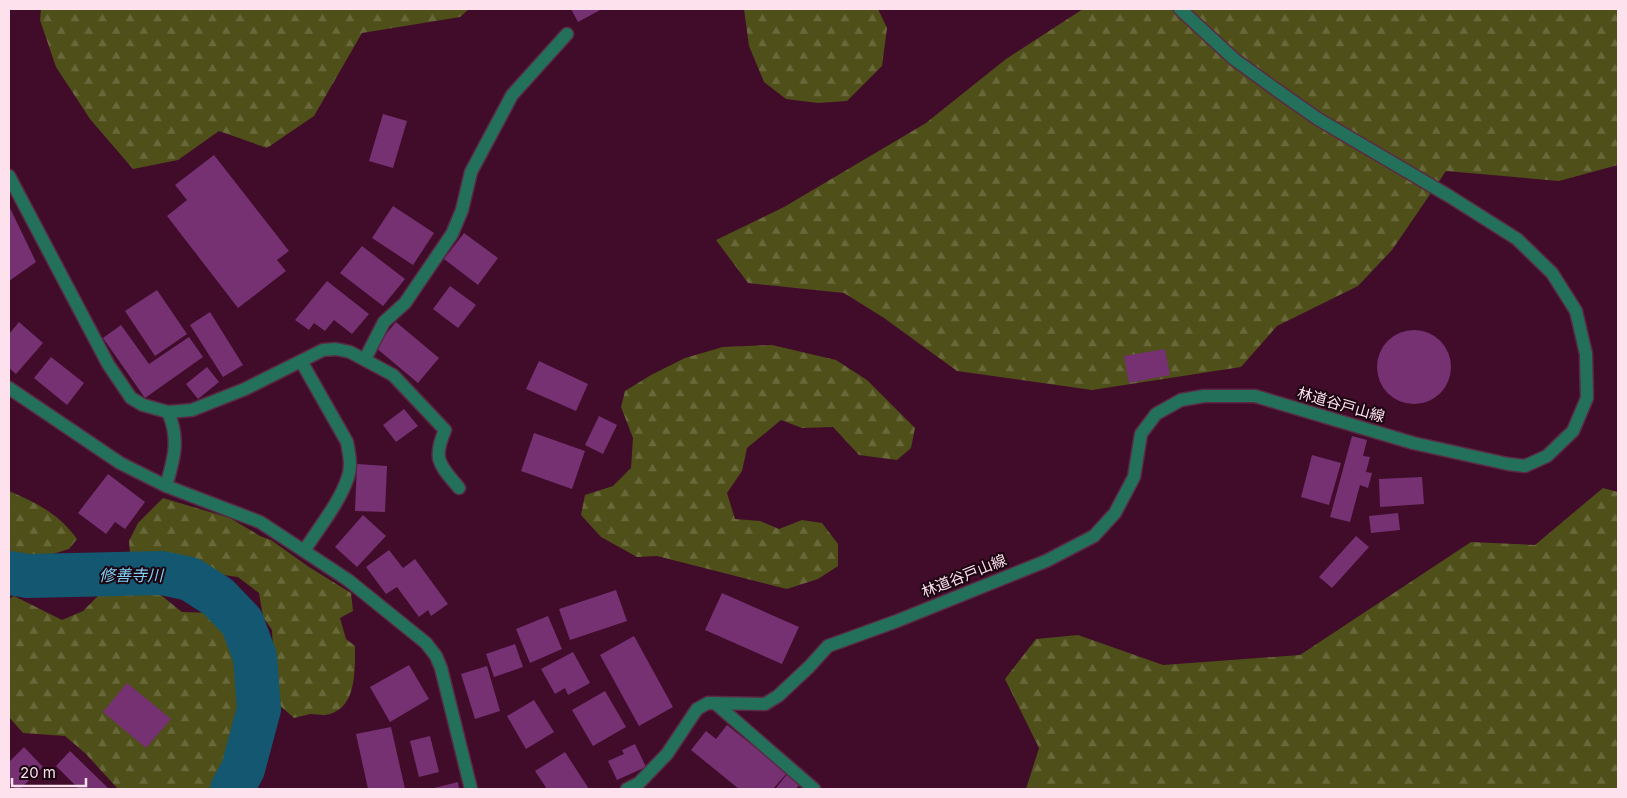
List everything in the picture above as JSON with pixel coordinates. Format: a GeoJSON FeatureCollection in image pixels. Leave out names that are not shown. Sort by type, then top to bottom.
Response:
{"type":"FeatureCollection","features":[{"type":"Feature","properties":{"kind":"street","name":"林道谷戸山線"},"geometry":{"type":"LineString","coordinates":[[627,789],[639,782],[667,754],[697,709],[715,703],[765,704],[778,696],[828,646],[847,637],[897,621],[1037,564],[1094,536],[1115,513],[1134,477],[1141,434],[1156,414],[1181,400],[1204,396],[1255,396],[1413,443],[1525,466],[1547,456],[1573,431],[1587,398],[1586,354],[1576,312],[1552,274],[1517,239],[1450,196],[1318,119],[1278,92],[1234,59],[1180,9]]}},
{"type":"Feature","properties":{"kind":"street"},"geometry":{"type":"LineString","coordinates":[[365,359],[384,322],[406,303],[452,234],[462,210],[471,172],[512,94],[567,34]]}},
{"type":"Feature","properties":{"kind":"street"},"geometry":{"type":"LineString","coordinates":[[9,176],[108,364],[131,398],[143,405],[168,412],[192,410],[245,389],[323,350],[336,349],[350,352],[393,375],[445,430],[439,446],[439,464],[459,488]]}},
{"type":"Feature","properties":{"kind":"street"},"geometry":{"type":"LineString","coordinates":[[301,361],[347,442],[350,457],[349,476],[341,493],[304,551]]}},
{"type":"Feature","properties":{"kind":"street"},"geometry":{"type":"LineString","coordinates":[[9,388],[120,463],[166,486],[260,522],[348,580],[426,643],[436,656],[441,668],[471,789]]}},
{"type":"Feature","properties":{"kind":"street"},"geometry":{"type":"LineString","coordinates":[[166,486],[175,454],[173,424],[168,412]]}},
{"type":"Feature","properties":{"kind":"street"},"geometry":{"type":"LineString","coordinates":[[715,703],[814,789]]}},
{"type":"Feature","properties":{"kind":"green space"},"geometry":{"type":"Polygon","coordinates":[[[41,9],[469,9],[460,17],[362,33],[314,116],[267,148],[219,131],[178,160],[133,169],[90,119],[56,67],[40,20],[41,9]]]}},
{"type":"Feature","properties":{"kind":"green space"},"geometry":{"type":"Polygon","coordinates":[[[744,9],[878,9],[887,28],[882,66],[847,101],[818,103],[786,99],[764,82],[749,46],[744,9]]]}},
{"type":"Feature","properties":{"kind":"green space"},"geometry":{"type":"Polygon","coordinates":[[[1083,9],[1618,9],[1618,165],[1559,181],[1446,171],[1392,250],[1358,286],[1277,326],[1241,367],[1092,390],[957,371],[884,318],[844,293],[748,283],[716,240],[784,207],[926,123],[1006,59],[1083,9]]]}},
{"type":"Feature","properties":{"kind":"green space"},"geometry":{"type":"Polygon","coordinates":[[[772,345],[836,360],[867,380],[915,428],[911,448],[897,460],[859,455],[833,427],[802,428],[781,420],[747,448],[742,471],[727,493],[735,519],[760,521],[779,529],[802,520],[822,523],[838,544],[838,566],[818,579],[787,589],[657,556],[637,557],[601,537],[581,515],[585,495],[613,486],[631,468],[633,438],[621,407],[625,391],[685,358],[723,347],[772,345]]]}},
{"type":"Feature","properties":{"kind":"green space"},"geometry":{"type":"Polygon","coordinates":[[[1603,488],[1618,492],[1618,789],[1026,789],[1039,748],[1005,679],[1036,639],[1078,635],[1163,665],[1300,655],[1471,542],[1535,545],[1603,488]]]}},
{"type":"Feature","properties":{"kind":"green space"},"geometry":{"type":"Polygon","coordinates":[[[9,491],[47,510],[63,523],[77,539],[69,549],[43,557],[15,553],[9,554],[9,491]]]}},
{"type":"Feature","properties":{"kind":"green space"},"geometry":{"type":"Polygon","coordinates":[[[163,498],[230,518],[260,536],[271,540],[309,567],[351,593],[353,611],[340,618],[346,639],[355,646],[352,688],[349,698],[343,706],[335,712],[325,715],[310,714],[294,718],[278,704],[267,665],[273,648],[272,630],[263,617],[259,593],[238,577],[209,573],[174,557],[152,558],[130,554],[129,541],[138,523],[163,498]]]}},
{"type":"Feature","properties":{"kind":"green space"},"geometry":{"type":"Polygon","coordinates":[[[134,585],[162,596],[182,612],[212,613],[237,649],[243,666],[243,728],[216,789],[118,789],[86,754],[65,736],[23,733],[9,717],[9,599],[14,596],[62,620],[83,611],[103,591],[116,586],[134,585]]]}},
{"type":"Feature","properties":{"kind":"building"},"geometry":{"type":"Polygon","coordinates":[[[571,9],[602,9],[578,22],[571,9]]]}},
{"type":"Feature","properties":{"kind":"building"},"geometry":{"type":"Polygon","coordinates":[[[383,114],[407,121],[393,168],[369,161],[383,114]]]}},
{"type":"Feature","properties":{"kind":"building"},"geometry":{"type":"Polygon","coordinates":[[[214,155],[289,251],[277,260],[286,271],[238,308],[167,216],[187,200],[175,185],[214,155]]]}},
{"type":"Feature","properties":{"kind":"building"},"geometry":{"type":"Polygon","coordinates":[[[393,206],[434,233],[413,265],[372,238],[393,206]]]}},
{"type":"Feature","properties":{"kind":"building"},"geometry":{"type":"Polygon","coordinates":[[[9,209],[36,262],[9,281],[9,209]]]}},
{"type":"Feature","properties":{"kind":"building"},"geometry":{"type":"Polygon","coordinates":[[[464,233],[498,258],[478,285],[444,259],[464,233]]]}},
{"type":"Feature","properties":{"kind":"building"},"geometry":{"type":"Polygon","coordinates":[[[362,246],[405,279],[383,306],[340,273],[362,246]]]}},
{"type":"Feature","properties":{"kind":"building"},"geometry":{"type":"Polygon","coordinates":[[[327,281],[369,314],[352,334],[334,320],[325,331],[314,323],[309,330],[295,320],[327,281]]]}},
{"type":"Feature","properties":{"kind":"building"},"geometry":{"type":"Polygon","coordinates":[[[450,286],[476,305],[458,328],[433,309],[450,286]]]}},
{"type":"Feature","properties":{"kind":"building"},"geometry":{"type":"Polygon","coordinates":[[[157,290],[187,334],[155,356],[125,311],[157,290]]]}},
{"type":"Feature","properties":{"kind":"building"},"geometry":{"type":"Polygon","coordinates":[[[210,312],[243,365],[223,377],[190,325],[210,312]]]}},
{"type":"Feature","properties":{"kind":"building"},"geometry":{"type":"Polygon","coordinates":[[[19,322],[43,343],[16,374],[9,368],[9,334],[19,322]]]}},
{"type":"Feature","properties":{"kind":"building"},"geometry":{"type":"Polygon","coordinates":[[[396,322],[439,358],[418,383],[375,347],[396,322]]]}},
{"type":"Feature","properties":{"kind":"building"},"geometry":{"type":"Polygon","coordinates":[[[121,325],[149,364],[189,337],[203,357],[145,398],[103,338],[121,325]]]}},
{"type":"Feature","properties":{"kind":"building"},"geometry":{"type":"Polygon","coordinates":[[[1414,330],[1435,336],[1445,346],[1451,367],[1445,388],[1435,398],[1414,404],[1393,398],[1383,388],[1377,367],[1383,346],[1393,336],[1414,330]]]}},
{"type":"Feature","properties":{"kind":"building"},"geometry":{"type":"Polygon","coordinates":[[[1165,349],[1170,375],[1129,383],[1124,356],[1165,349]]]}},
{"type":"Feature","properties":{"kind":"building"},"geometry":{"type":"Polygon","coordinates":[[[51,357],[84,383],[67,405],[34,378],[51,357]]]}},
{"type":"Feature","properties":{"kind":"building"},"geometry":{"type":"Polygon","coordinates":[[[539,361],[588,384],[576,411],[526,389],[539,361]]]}},
{"type":"Feature","properties":{"kind":"building"},"geometry":{"type":"Polygon","coordinates":[[[207,367],[219,382],[198,399],[186,384],[207,367]]]}},
{"type":"Feature","properties":{"kind":"building"},"geometry":{"type":"Polygon","coordinates":[[[404,409],[418,426],[396,442],[383,425],[404,409]]]}},
{"type":"Feature","properties":{"kind":"building"},"geometry":{"type":"Polygon","coordinates":[[[599,416],[617,425],[603,454],[585,445],[599,416]]]}},
{"type":"Feature","properties":{"kind":"building"},"geometry":{"type":"Polygon","coordinates":[[[534,433],[585,451],[572,489],[521,471],[534,433]]]}},
{"type":"Feature","properties":{"kind":"building"},"geometry":{"type":"Polygon","coordinates":[[[1352,436],[1367,440],[1363,456],[1370,457],[1366,472],[1372,473],[1368,488],[1360,485],[1350,522],[1330,517],[1352,436]]]}},
{"type":"Feature","properties":{"kind":"building"},"geometry":{"type":"Polygon","coordinates":[[[1312,455],[1341,463],[1329,505],[1301,497],[1312,455]]]}},
{"type":"Feature","properties":{"kind":"building"},"geometry":{"type":"Polygon","coordinates":[[[357,464],[387,466],[385,512],[355,511],[357,464]]]}},
{"type":"Feature","properties":{"kind":"building"},"geometry":{"type":"Polygon","coordinates":[[[108,474],[145,502],[125,529],[115,522],[106,534],[78,513],[108,474]]]}},
{"type":"Feature","properties":{"kind":"building"},"geometry":{"type":"Polygon","coordinates":[[[1422,477],[1424,504],[1380,507],[1379,479],[1422,477]]]}},
{"type":"Feature","properties":{"kind":"building"},"geometry":{"type":"Polygon","coordinates":[[[1398,513],[1400,530],[1371,533],[1369,516],[1398,513]]]}},
{"type":"Feature","properties":{"kind":"building"},"geometry":{"type":"Polygon","coordinates":[[[363,515],[386,536],[357,567],[335,547],[363,515]]]}},
{"type":"Feature","properties":{"kind":"building"},"geometry":{"type":"Polygon","coordinates":[[[1356,536],[1369,547],[1332,588],[1319,577],[1356,536]]]}},
{"type":"Feature","properties":{"kind":"building"},"geometry":{"type":"Polygon","coordinates":[[[389,550],[403,568],[415,559],[448,604],[431,616],[428,610],[419,617],[397,587],[386,594],[366,567],[389,550]]]}},
{"type":"Feature","properties":{"kind":"building"},"geometry":{"type":"Polygon","coordinates":[[[616,590],[627,621],[570,640],[559,609],[616,590]]]}},
{"type":"Feature","properties":{"kind":"building"},"geometry":{"type":"Polygon","coordinates":[[[722,593],[799,627],[782,664],[705,630],[722,593]]]}},
{"type":"Feature","properties":{"kind":"building"},"geometry":{"type":"Polygon","coordinates":[[[548,616],[562,649],[530,663],[516,629],[548,616]]]}},
{"type":"Feature","properties":{"kind":"building"},"geometry":{"type":"Polygon","coordinates":[[[634,636],[673,707],[639,726],[600,655],[634,636]]]}},
{"type":"Feature","properties":{"kind":"building"},"geometry":{"type":"Polygon","coordinates":[[[515,644],[523,667],[494,677],[486,654],[515,644]]]}},
{"type":"Feature","properties":{"kind":"building"},"geometry":{"type":"Polygon","coordinates":[[[573,652],[590,683],[568,695],[565,688],[555,694],[541,669],[573,652]]]}},
{"type":"Feature","properties":{"kind":"building"},"geometry":{"type":"Polygon","coordinates":[[[409,665],[429,699],[390,722],[370,687],[409,665]]]}},
{"type":"Feature","properties":{"kind":"building"},"geometry":{"type":"Polygon","coordinates":[[[487,666],[500,711],[475,719],[461,674],[487,666]]]}},
{"type":"Feature","properties":{"kind":"building"},"geometry":{"type":"Polygon","coordinates":[[[127,683],[171,719],[146,748],[103,712],[127,683]]]}},
{"type":"Feature","properties":{"kind":"building"},"geometry":{"type":"Polygon","coordinates":[[[605,691],[626,727],[593,746],[572,710],[605,691]]]}},
{"type":"Feature","properties":{"kind":"building"},"geometry":{"type":"Polygon","coordinates":[[[534,700],[554,732],[526,749],[507,716],[534,700]]]}},
{"type":"Feature","properties":{"kind":"building"},"geometry":{"type":"Polygon","coordinates":[[[727,725],[787,773],[773,789],[739,789],[691,750],[706,731],[716,739],[727,725]]]}},
{"type":"Feature","properties":{"kind":"building"},"geometry":{"type":"Polygon","coordinates":[[[391,727],[405,789],[368,789],[356,734],[391,727]]]}},
{"type":"Feature","properties":{"kind":"building"},"geometry":{"type":"Polygon","coordinates":[[[430,736],[439,772],[419,777],[410,741],[430,736]]]}},
{"type":"Feature","properties":{"kind":"building"},"geometry":{"type":"Polygon","coordinates":[[[635,744],[646,767],[617,780],[608,761],[624,754],[622,750],[635,744]]]}},
{"type":"Feature","properties":{"kind":"building"},"geometry":{"type":"Polygon","coordinates":[[[24,747],[43,767],[20,789],[16,789],[9,782],[9,762],[24,747]]]}},
{"type":"Feature","properties":{"kind":"building"},"geometry":{"type":"Polygon","coordinates":[[[70,751],[109,789],[79,789],[56,766],[70,751]]]}},
{"type":"Feature","properties":{"kind":"building"},"geometry":{"type":"Polygon","coordinates":[[[565,752],[589,789],[547,789],[535,771],[565,752]]]}},
{"type":"Feature","properties":{"kind":"building"},"geometry":{"type":"Polygon","coordinates":[[[788,773],[800,784],[796,789],[777,789],[776,788],[788,773]]]}},
{"type":"Feature","properties":{"kind":"building"},"geometry":{"type":"Polygon","coordinates":[[[458,782],[459,789],[430,789],[458,782]]]}},
{"type":"Feature","properties":{"kind":"waterway","name":"修善寺川"},"geometry":{"type":"LineString","coordinates":[[9,573],[28,576],[162,573],[190,579],[218,597],[242,622],[255,657],[259,709],[243,769],[232,789]]}}]}
